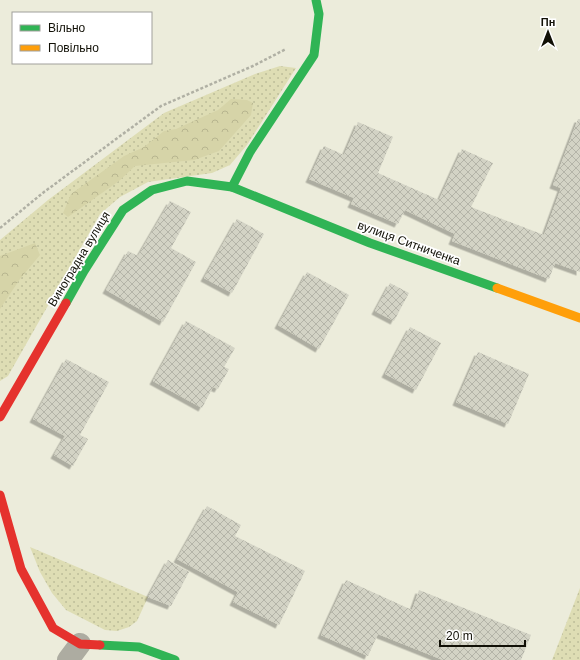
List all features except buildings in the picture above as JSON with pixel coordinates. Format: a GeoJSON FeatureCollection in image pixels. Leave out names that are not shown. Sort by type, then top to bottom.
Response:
{"type":"FeatureCollection","features":[{"type":"Feature","properties":{"kind":"street"},"geometry":{"type":"LineString","coordinates":[[232,186],[250,152],[314,55],[318,33],[319,14],[316,0]]}},
{"type":"Feature","properties":{"kind":"street","name":"Виноградна вулиця"},"geometry":{"type":"LineString","coordinates":[[0,417],[84,271],[123,210],[152,190],[187,181],[232,186]]}},
{"type":"Feature","properties":{"kind":"street","name":"вулиця Ситниченка"},"geometry":{"type":"LineString","coordinates":[[232,186],[370,243],[580,318]]}},
{"type":"Feature","properties":{"kind":"street"},"geometry":{"type":"LineString","coordinates":[[0,495],[21,569],[53,628],[74,652],[139,647],[174,660]]}},
{"type":"Feature","properties":{"kind":"path"},"geometry":{"type":"LineString","coordinates":[[0,228],[44,192],[161,106],[253,66],[318,33]]}},
{"type":"Feature","properties":{"kind":"green space"},"geometry":{"type":"Polygon","coordinates":[[[280,66],[296,68],[247,145],[230,165],[212,173],[148,182],[120,197],[100,214],[8,376],[0,381],[0,240],[48,200],[164,113],[255,74],[280,66]]]}},
{"type":"Feature","properties":{"kind":"green space"},"geometry":{"type":"Polygon","coordinates":[[[231,99],[247,100],[253,103],[251,115],[219,151],[194,160],[135,166],[119,181],[68,217],[63,213],[71,194],[124,156],[144,147],[164,131],[176,129],[218,110],[231,99]]]}},
{"type":"Feature","properties":{"kind":"green space"},"geometry":{"type":"Polygon","coordinates":[[[35,243],[40,255],[20,279],[0,309],[0,256],[35,243]]]}},
{"type":"Feature","properties":{"kind":"green space"},"geometry":{"type":"Polygon","coordinates":[[[30,547],[148,597],[137,621],[129,627],[117,631],[105,630],[66,610],[52,593],[40,572],[30,547]]]}},
{"type":"Feature","properties":{"kind":"green space"},"geometry":{"type":"Polygon","coordinates":[[[580,588],[580,660],[552,660],[580,588]]]}},
{"type":"Feature","properties":{"kind":"traffic: fast"},"geometry":{"type":"LineString","coordinates":[[232,187],[250,152],[314,55],[319,14],[316,0]]}},
{"type":"Feature","properties":{"kind":"traffic: fast"},"geometry":{"type":"LineString","coordinates":[[66,303],[84,271],[123,210],[152,190],[187,181],[232,187],[370,243],[497,288]]}},
{"type":"Feature","properties":{"kind":"traffic: fast"},"geometry":{"type":"LineString","coordinates":[[100,645],[139,647],[175,660]]}},
{"type":"Feature","properties":{"kind":"traffic: slow"},"geometry":{"type":"LineString","coordinates":[[497,288],[580,318]]}},
{"type":"Feature","properties":{"kind":"traffic: jam"},"geometry":{"type":"LineString","coordinates":[[0,417],[66,303]]}},
{"type":"Feature","properties":{"kind":"traffic: jam"},"geometry":{"type":"LineString","coordinates":[[0,495],[21,569],[53,628],[80,644],[100,645]]}}]}
